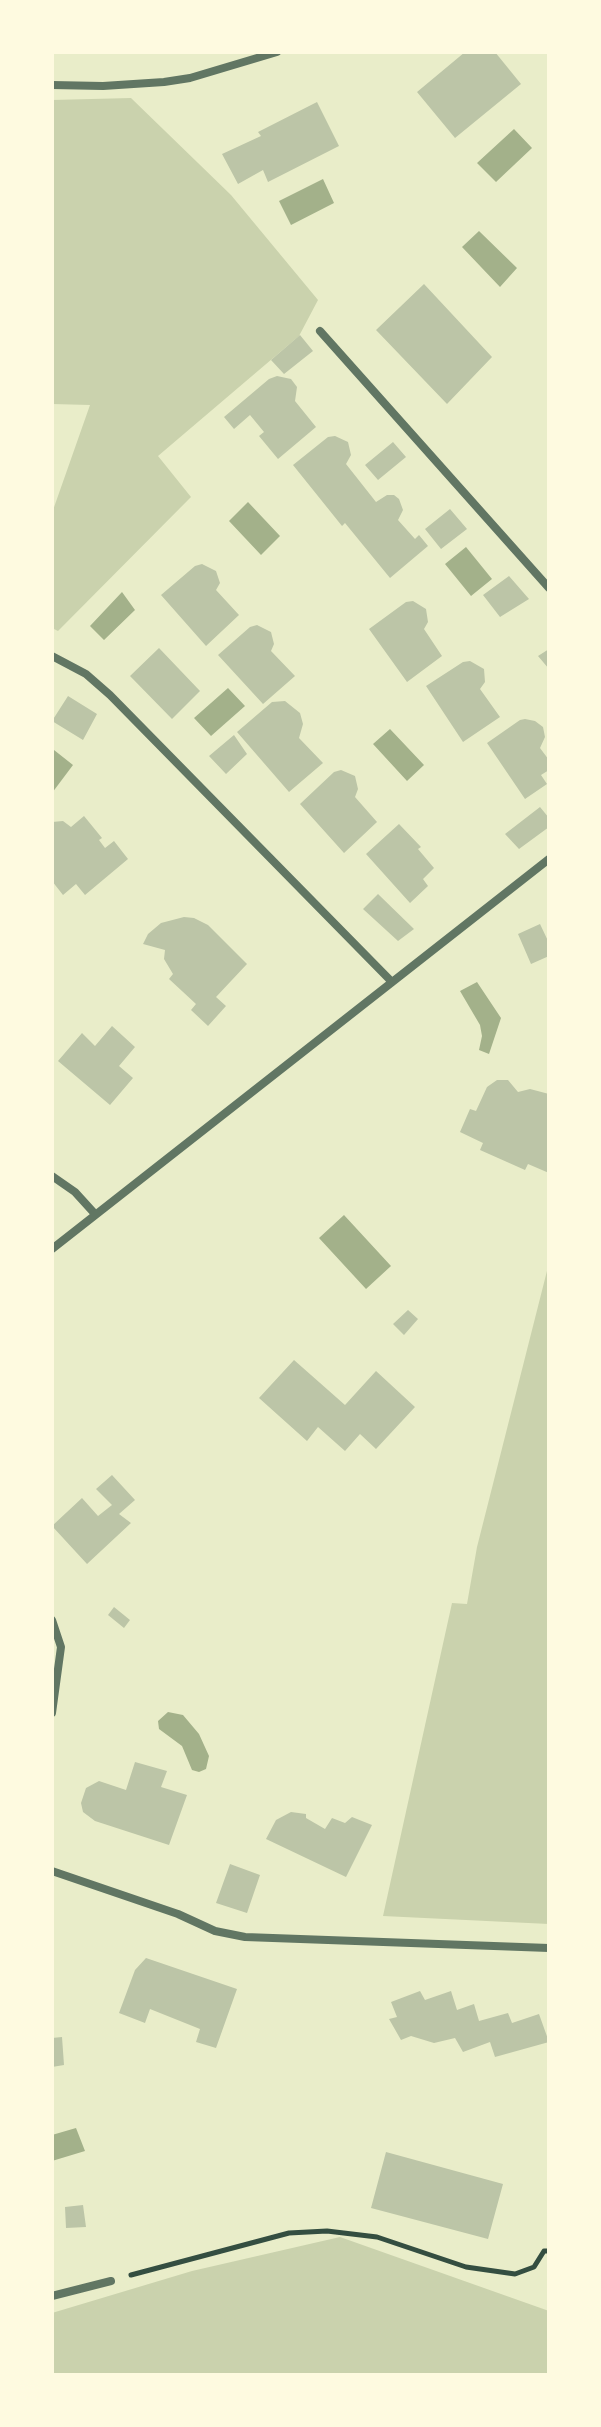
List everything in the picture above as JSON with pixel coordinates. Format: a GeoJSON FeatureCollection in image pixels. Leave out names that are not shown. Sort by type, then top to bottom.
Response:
{"type":"FeatureCollection","features":[{"type":"Feature","properties":{"kind":"street"},"geometry":{"type":"LineString","coordinates":[[52,85],[164,82],[190,78],[277,52]]}},
{"type":"Feature","properties":{"kind":"street"},"geometry":{"type":"LineString","coordinates":[[320,331],[549,588]]}},
{"type":"Feature","properties":{"kind":"street"},"geometry":{"type":"LineString","coordinates":[[52,656],[86,674],[110,695],[391,981]]}},
{"type":"Feature","properties":{"kind":"street"},"geometry":{"type":"LineString","coordinates":[[52,1249],[549,859]]}},
{"type":"Feature","properties":{"kind":"street"},"geometry":{"type":"LineString","coordinates":[[52,1176],[75,1192],[95,1214]]}},
{"type":"Feature","properties":{"kind":"street"},"geometry":{"type":"LineString","coordinates":[[52,1620],[61,1647],[52,1713]]}},
{"type":"Feature","properties":{"kind":"street"},"geometry":{"type":"LineString","coordinates":[[52,1871],[178,1914],[215,1931],[245,1937],[549,1948]]}},
{"type":"Feature","properties":{"kind":"street"},"geometry":{"type":"LineString","coordinates":[[52,2296],[111,2281]]}},
{"type":"Feature","properties":{"kind":"path"},"geometry":{"type":"LineString","coordinates":[[111,2281],[289,2233],[327,2231],[377,2237],[466,2267],[515,2274],[534,2267],[544,2251],[549,2251]]}},
{"type":"Feature","properties":{"kind":"shaded area"},"geometry":{"type":"Polygon","coordinates":[[[131,98],[231,195],[318,300],[299,336],[158,456],[191,497],[58,631],[52,628],[52,513],[90,405],[52,404],[52,100],[131,98]]]}},
{"type":"Feature","properties":{"kind":"shaded area"},"geometry":{"type":"Polygon","coordinates":[[[514,129],[532,148],[496,182],[477,163],[514,129]]]}},
{"type":"Feature","properties":{"kind":"shaded area"},"geometry":{"type":"Polygon","coordinates":[[[323,179],[334,203],[291,225],[279,201],[323,179]]]}},
{"type":"Feature","properties":{"kind":"shaded area"},"geometry":{"type":"Polygon","coordinates":[[[479,231],[517,268],[500,287],[462,247],[479,231]]]}},
{"type":"Feature","properties":{"kind":"shaded area"},"geometry":{"type":"Polygon","coordinates":[[[248,502],[280,536],[261,555],[229,521],[248,502]]]}},
{"type":"Feature","properties":{"kind":"shaded area"},"geometry":{"type":"Polygon","coordinates":[[[466,547],[492,579],[471,596],[445,564],[466,547]]]}},
{"type":"Feature","properties":{"kind":"shaded area"},"geometry":{"type":"Polygon","coordinates":[[[122,592],[135,610],[104,640],[90,626],[122,592]]]}},
{"type":"Feature","properties":{"kind":"shaded area"},"geometry":{"type":"Polygon","coordinates":[[[228,688],[245,706],[211,736],[194,718],[228,688]]]}},
{"type":"Feature","properties":{"kind":"shaded area"},"geometry":{"type":"Polygon","coordinates":[[[390,729],[424,765],[407,781],[373,744],[390,729]]]}},
{"type":"Feature","properties":{"kind":"shaded area"},"geometry":{"type":"Polygon","coordinates":[[[54,750],[73,765],[52,793],[52,754],[54,750]]]}},
{"type":"Feature","properties":{"kind":"shaded area"},"geometry":{"type":"Polygon","coordinates":[[[477,982],[501,1018],[489,1054],[479,1050],[482,1036],[480,1025],[460,991],[477,982]]]}},
{"type":"Feature","properties":{"kind":"shaded area"},"geometry":{"type":"Polygon","coordinates":[[[344,1215],[391,1266],[366,1289],[319,1238],[344,1215]]]}},
{"type":"Feature","properties":{"kind":"shaded area"},"geometry":{"type":"Polygon","coordinates":[[[549,1263],[549,1924],[383,1916],[452,1603],[467,1604],[477,1547],[549,1263]]]}},
{"type":"Feature","properties":{"kind":"shaded area"},"geometry":{"type":"Polygon","coordinates":[[[168,1712],[183,1715],[199,1734],[209,1756],[206,1769],[199,1772],[192,1770],[182,1746],[159,1729],[158,1721],[168,1712]]]}},
{"type":"Feature","properties":{"kind":"shaded area"},"geometry":{"type":"Polygon","coordinates":[[[76,2128],[85,2151],[52,2161],[52,2135],[76,2128]]]}},
{"type":"Feature","properties":{"kind":"shaded area"},"geometry":{"type":"Polygon","coordinates":[[[340,2237],[549,2311],[549,2375],[52,2375],[52,2313],[192,2271],[340,2237]]]}},
{"type":"Feature","properties":{"kind":"building"},"geometry":{"type":"Polygon","coordinates":[[[465,52],[495,52],[521,84],[455,138],[417,92],[465,52]]]}},
{"type":"Feature","properties":{"kind":"building"},"geometry":{"type":"Polygon","coordinates":[[[317,102],[339,146],[268,182],[263,170],[238,184],[222,154],[261,136],[258,132],[317,102]]]}},
{"type":"Feature","properties":{"kind":"building"},"geometry":{"type":"Polygon","coordinates":[[[424,284],[492,357],[447,404],[376,330],[424,284]]]}},
{"type":"Feature","properties":{"kind":"building"},"geometry":{"type":"Polygon","coordinates":[[[300,335],[313,351],[284,374],[271,360],[300,335]]]}},
{"type":"Feature","properties":{"kind":"building"},"geometry":{"type":"Polygon","coordinates":[[[277,376],[291,379],[297,387],[295,401],[316,427],[278,459],[259,436],[264,432],[250,415],[234,429],[224,417],[269,379],[277,376]]]}},
{"type":"Feature","properties":{"kind":"building"},"geometry":{"type":"Polygon","coordinates":[[[335,436],[348,442],[351,455],[346,464],[376,502],[387,495],[399,499],[403,510],[398,520],[415,539],[419,535],[428,546],[390,578],[345,523],[342,526],[293,465],[328,437],[335,436]]]}},
{"type":"Feature","properties":{"kind":"building"},"geometry":{"type":"Polygon","coordinates":[[[393,442],[406,457],[378,480],[365,465],[393,442]]]}},
{"type":"Feature","properties":{"kind":"building"},"geometry":{"type":"Polygon","coordinates":[[[450,509],[467,529],[441,549],[425,529],[450,509]]]}},
{"type":"Feature","properties":{"kind":"building"},"geometry":{"type":"Polygon","coordinates":[[[202,564],[216,571],[220,583],[216,590],[239,615],[206,646],[161,595],[195,566],[202,564]]]}},
{"type":"Feature","properties":{"kind":"building"},"geometry":{"type":"Polygon","coordinates":[[[509,576],[529,599],[500,617],[483,595],[509,576]]]}},
{"type":"Feature","properties":{"kind":"building"},"geometry":{"type":"Polygon","coordinates":[[[413,601],[426,609],[428,622],[424,629],[442,656],[407,682],[369,629],[406,602],[413,601]]]}},
{"type":"Feature","properties":{"kind":"building"},"geometry":{"type":"Polygon","coordinates":[[[257,625],[271,632],[274,644],[271,651],[295,676],[263,704],[218,655],[250,627],[257,625]]]}},
{"type":"Feature","properties":{"kind":"building"},"geometry":{"type":"Polygon","coordinates":[[[159,648],[200,691],[172,719],[130,676],[159,648]]]}},
{"type":"Feature","properties":{"kind":"building"},"geometry":{"type":"Polygon","coordinates":[[[549,649],[549,669],[538,656],[549,649]]]}},
{"type":"Feature","properties":{"kind":"building"},"geometry":{"type":"Polygon","coordinates":[[[470,661],[484,669],[485,682],[480,689],[500,717],[463,742],[426,686],[463,662],[470,661]]]}},
{"type":"Feature","properties":{"kind":"building"},"geometry":{"type":"Polygon","coordinates":[[[68,696],[97,714],[83,740],[52,721],[68,696]]]}},
{"type":"Feature","properties":{"kind":"building"},"geometry":{"type":"Polygon","coordinates":[[[285,701],[300,713],[303,724],[299,738],[323,763],[289,792],[237,732],[272,702],[285,701]]]}},
{"type":"Feature","properties":{"kind":"building"},"geometry":{"type":"Polygon","coordinates":[[[525,719],[543,727],[545,737],[540,748],[549,760],[549,770],[541,775],[547,784],[525,799],[487,743],[525,719]]]}},
{"type":"Feature","properties":{"kind":"building"},"geometry":{"type":"Polygon","coordinates":[[[234,735],[247,754],[226,774],[209,756],[234,735]]]}},
{"type":"Feature","properties":{"kind":"building"},"geometry":{"type":"Polygon","coordinates":[[[341,770],[355,776],[358,789],[355,797],[377,822],[344,853],[300,804],[334,772],[341,770]]]}},
{"type":"Feature","properties":{"kind":"building"},"geometry":{"type":"Polygon","coordinates":[[[540,807],[549,818],[549,827],[519,849],[505,834],[540,807]]]}},
{"type":"Feature","properties":{"kind":"building"},"geometry":{"type":"Polygon","coordinates":[[[84,816],[102,838],[99,840],[105,848],[114,841],[128,859],[85,895],[76,884],[63,895],[52,881],[52,822],[63,821],[71,827],[84,816]]]}},
{"type":"Feature","properties":{"kind":"building"},"geometry":{"type":"Polygon","coordinates":[[[399,824],[421,847],[418,849],[434,868],[423,879],[428,886],[410,903],[366,854],[399,824]]]}},
{"type":"Feature","properties":{"kind":"building"},"geometry":{"type":"Polygon","coordinates":[[[378,894],[414,929],[398,941],[363,909],[378,894]]]}},
{"type":"Feature","properties":{"kind":"building"},"geometry":{"type":"Polygon","coordinates":[[[184,917],[208,925],[247,964],[216,997],[226,1006],[208,1026],[191,1010],[196,1004],[169,979],[173,974],[164,959],[165,950],[143,944],[148,934],[161,923],[184,917]]]}},
{"type":"Feature","properties":{"kind":"building"},"geometry":{"type":"Polygon","coordinates":[[[540,924],[549,943],[549,956],[531,964],[518,934],[540,924]]]}},
{"type":"Feature","properties":{"kind":"building"},"geometry":{"type":"Polygon","coordinates":[[[112,1026],[135,1047],[119,1066],[133,1078],[110,1105],[58,1061],[82,1033],[95,1046],[112,1026]]]}},
{"type":"Feature","properties":{"kind":"building"},"geometry":{"type":"Polygon","coordinates":[[[497,1080],[508,1080],[518,1092],[530,1089],[549,1094],[549,1173],[528,1164],[525,1170],[480,1150],[483,1143],[460,1132],[470,1109],[476,1111],[487,1087],[497,1080]]]}},
{"type":"Feature","properties":{"kind":"building"},"geometry":{"type":"Polygon","coordinates":[[[408,1310],[418,1319],[404,1335],[393,1324],[408,1310]]]}},
{"type":"Feature","properties":{"kind":"building"},"geometry":{"type":"Polygon","coordinates":[[[294,1360],[345,1405],[376,1371],[415,1407],[376,1449],[360,1434],[345,1451],[318,1427],[307,1441],[259,1398],[294,1360]]]}},
{"type":"Feature","properties":{"kind":"building"},"geometry":{"type":"Polygon","coordinates":[[[112,1475],[135,1500],[119,1514],[131,1523],[87,1564],[52,1526],[82,1498],[98,1516],[112,1505],[96,1489],[112,1475]]]}},
{"type":"Feature","properties":{"kind":"building"},"geometry":{"type":"Polygon","coordinates":[[[114,1607],[130,1620],[124,1628],[108,1615],[114,1607]]]}},
{"type":"Feature","properties":{"kind":"building"},"geometry":{"type":"Polygon","coordinates":[[[135,1762],[167,1771],[161,1787],[187,1795],[169,1845],[95,1821],[83,1812],[81,1803],[86,1788],[99,1781],[126,1790],[135,1762]]]}},
{"type":"Feature","properties":{"kind":"building"},"geometry":{"type":"Polygon","coordinates":[[[291,1812],[306,1814],[306,1818],[325,1829],[332,1818],[345,1823],[352,1817],[372,1825],[346,1877],[266,1839],[276,1820],[291,1812]]]}},
{"type":"Feature","properties":{"kind":"building"},"geometry":{"type":"Polygon","coordinates":[[[230,1864],[260,1875],[247,1913],[216,1903],[230,1864]]]}},
{"type":"Feature","properties":{"kind":"building"},"geometry":{"type":"Polygon","coordinates":[[[146,1958],[237,1989],[216,2048],[196,2042],[200,2029],[150,2009],[145,2023],[119,2013],[135,1970],[146,1958]]]}},
{"type":"Feature","properties":{"kind":"building"},"geometry":{"type":"Polygon","coordinates":[[[420,1991],[425,2000],[451,1991],[457,2010],[474,2004],[479,2021],[508,2013],[512,2023],[539,2014],[549,2042],[495,2057],[490,2042],[463,2052],[455,2038],[434,2043],[411,2036],[401,2040],[389,2019],[397,2017],[391,2002],[420,1991]]]}},
{"type":"Feature","properties":{"kind":"building"},"geometry":{"type":"Polygon","coordinates":[[[62,2037],[64,2065],[52,2067],[52,2038],[62,2037]]]}},
{"type":"Feature","properties":{"kind":"building"},"geometry":{"type":"Polygon","coordinates":[[[386,2152],[503,2184],[488,2239],[371,2208],[386,2152]]]}},
{"type":"Feature","properties":{"kind":"building"},"geometry":{"type":"Polygon","coordinates":[[[83,2205],[86,2227],[66,2228],[65,2207],[83,2205]]]}}]}
